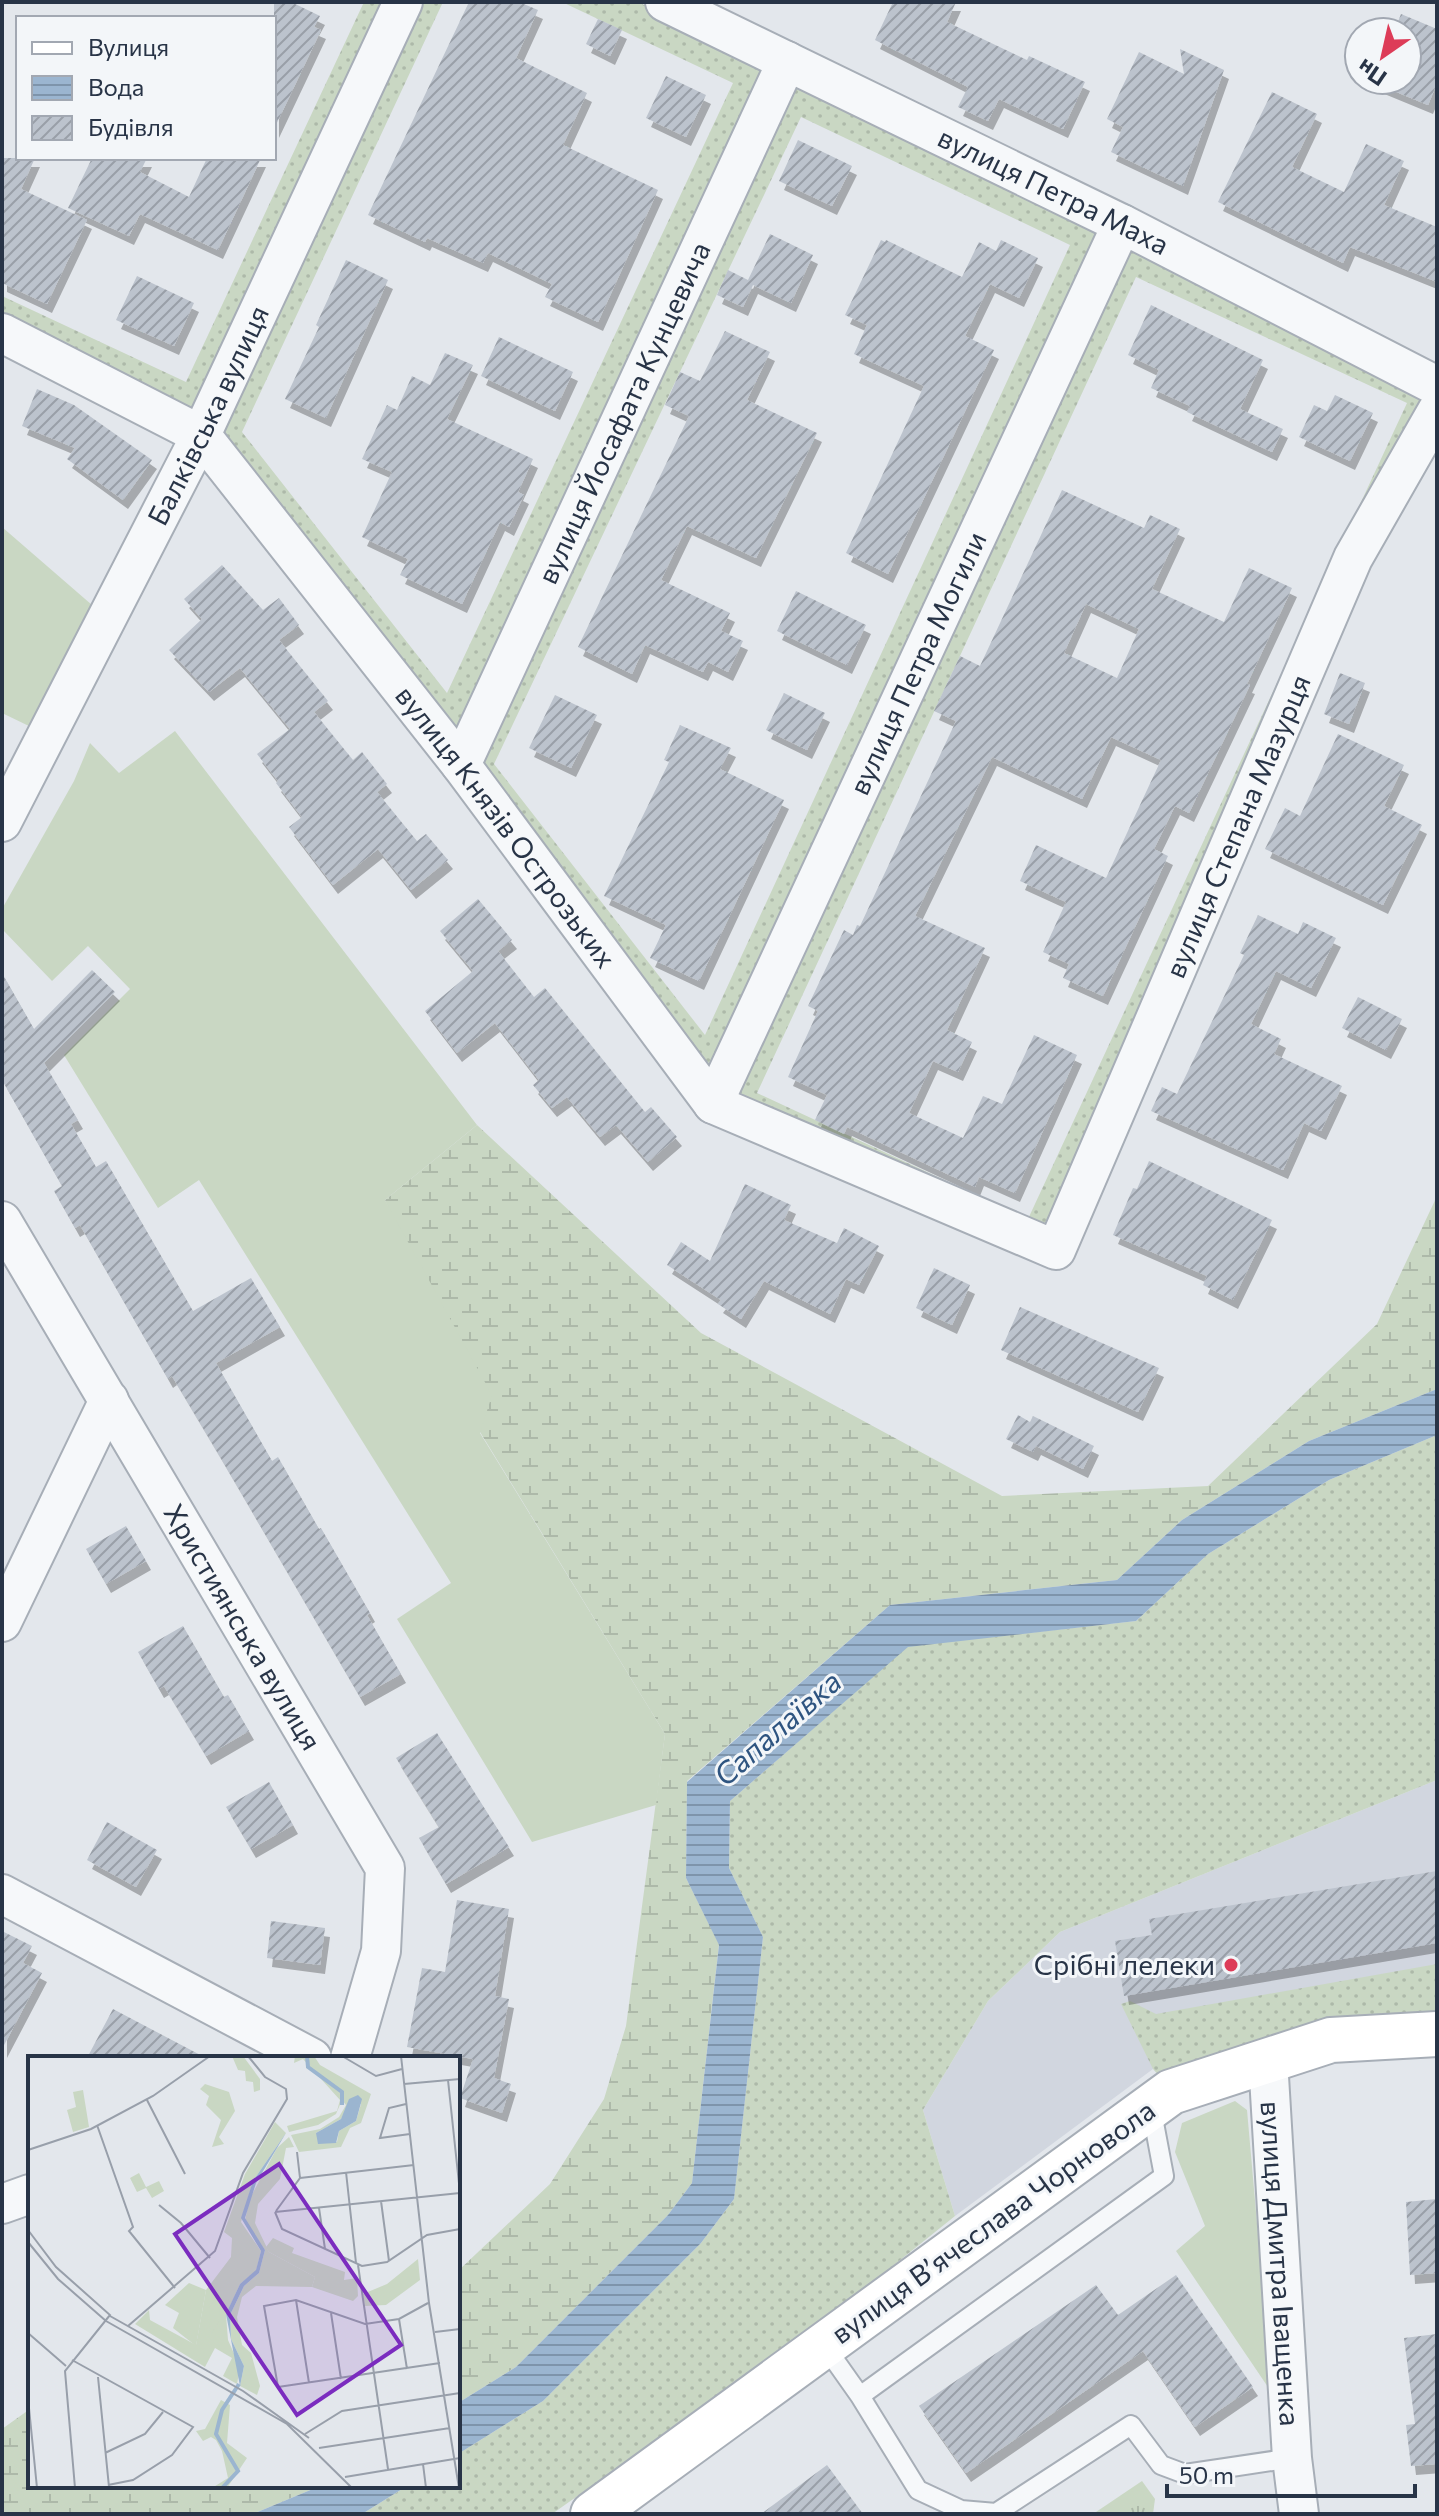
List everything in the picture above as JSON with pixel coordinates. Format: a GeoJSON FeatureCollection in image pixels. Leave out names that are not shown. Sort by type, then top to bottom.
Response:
{"type":"FeatureCollection","features":[{"type":"Feature","properties":{"kind":"street","name":"Балківська вулиця"},"geometry":{"type":"LineString","coordinates":[[2,822],[201,435],[403,2]]}},
{"type":"Feature","properties":{"kind":"street","name":"вулиця Петра Маха"},"geometry":{"type":"LineString","coordinates":[[665,2],[1122,224],[1437,386]]}},
{"type":"Feature","properties":{"kind":"street","name":"вулиця Йосафата Кунцевича"},"geometry":{"type":"LineString","coordinates":[[461,765],[787,61]]}},
{"type":"Feature","properties":{"kind":"street","name":"вулиця Петра Могили"},"geometry":{"type":"LineString","coordinates":[[713,1104],[1122,224]]}},
{"type":"Feature","properties":{"kind":"street","name":"вулиця Князів Острозьких"},"geometry":{"type":"LineString","coordinates":[[2,333],[201,435],[461,765],[713,1104]]}},
{"type":"Feature","properties":{"kind":"street","name":"вулиця Степана Мазурця"},"geometry":{"type":"LineString","coordinates":[[713,1104],[1056,1250],[1353,558],[1437,411]]}},
{"type":"Feature","properties":{"kind":"street","name":"Християнська вулиця"},"geometry":{"type":"LineString","coordinates":[[2,1221],[385,1868],[381,1951],[351,2056]]}},
{"type":"Feature","properties":{"kind":"street"},"geometry":{"type":"LineString","coordinates":[[2,1622],[109,1400]]}},
{"type":"Feature","properties":{"kind":"street"},"geometry":{"type":"LineString","coordinates":[[2,1894],[308,2056]]}},
{"type":"Feature","properties":{"kind":"street","name":"вулиця Вʼячеслава Чорновола"},"geometry":{"type":"LineString","coordinates":[[593,2514],[1171,2092],[1331,2040],[1437,2034]]}},
{"type":"Feature","properties":{"kind":"street","name":"вулиця Дмитра Іващенка"},"geometry":{"type":"LineString","coordinates":[[1268,2060],[1292,2458],[1299,2514]]}},
{"type":"Feature","properties":{"kind":"street"},"geometry":{"type":"LineString","coordinates":[[2,2204],[28,2195]]}},
{"type":"Feature","properties":{"kind":"lane"},"geometry":{"type":"LineString","coordinates":[[860,2396],[1164,2176],[1151,2107]]}},
{"type":"Feature","properties":{"kind":"lane"},"geometry":{"type":"LineString","coordinates":[[824,2345],[860,2396],[918,2490],[961,2510],[996,2513],[1131,2425],[1161,2465],[1185,2474],[1292,2458]]}},
{"type":"Feature","properties":{"kind":"shaded area","name":"Срібні лелеки"},"geometry":{"type":"Polygon","coordinates":[[[1437,1780],[1437,1999],[1315,2008],[1153,2069],[955,2216],[923,2110],[988,2001],[1060,1932],[1437,1780]]]}},
{"type":"Feature","properties":{"kind":"green space"},"geometry":{"type":"Polygon","coordinates":[[[364,2],[391,2],[196,417],[2,318],[2,296],[186,382],[364,2]]]}},
{"type":"Feature","properties":{"kind":"green space"},"geometry":{"type":"Polygon","coordinates":[[[416,2],[443,2],[242,432],[447,693],[733,83],[562,2],[638,2],[771,67],[459,741],[215,431],[416,2]]]}},
{"type":"Feature","properties":{"kind":"green space"},"geometry":{"type":"Polygon","coordinates":[[[793,77],[1106,229],[711,1080],[475,762],[793,77]],[[801,117],[494,764],[705,1035],[1070,245],[801,117]]]}},
{"type":"Feature","properties":{"kind":"green space"},"geometry":{"type":"Polygon","coordinates":[[[1128,239],[1430,396],[1049,1233],[729,1097],[1128,239]],[[1136,277],[757,1093],[1028,1219],[1407,403],[1136,277]]]}},
{"type":"Feature","properties":{"kind":"green space"},"geometry":{"type":"Polygon","coordinates":[[[2,527],[92,605],[31,727],[2,713],[2,527]]]}},
{"type":"Feature","properties":{"kind":"green space"},"geometry":{"type":"Polygon","coordinates":[[[175,731],[477,1125],[385,1200],[492,1395],[480,1433],[665,1734],[656,1805],[532,1842],[397,1619],[451,1583],[199,1180],[158,1208],[64,1055],[130,989],[88,946],[52,981],[2,929],[2,909],[74,781],[90,743],[119,773],[175,731]]]}},
{"type":"Feature","properties":{"kind":"green space"},"geometry":{"type":"Polygon","coordinates":[[[477,1125],[701,1333],[1002,1496],[1208,1486],[1377,1324],[1437,1196],[1437,1389],[1309,1441],[1182,1520],[1117,1580],[890,1605],[687,1781],[686,1878],[719,1944],[692,2183],[668,2215],[516,2367],[460,2402],[460,2269],[550,2184],[604,2099],[626,2026],[665,1734],[480,1432],[385,1200],[477,1125]]]}},
{"type":"Feature","properties":{"kind":"green space"},"geometry":{"type":"Polygon","coordinates":[[[1437,1435],[1437,1780],[1060,1932],[988,2001],[923,2110],[955,2216],[818,2326],[552,2514],[362,2514],[404,2488],[460,2488],[460,2453],[543,2401],[701,2243],[734,2199],[763,1937],[729,1868],[730,1801],[908,1646],[1136,1621],[1208,1554],[1329,1480],[1437,1435]]]}},
{"type":"Feature","properties":{"kind":"green space"},"geometry":{"type":"Polygon","coordinates":[[[1437,1964],[1437,2019],[1161,2078],[1153,2069],[1121,2004],[1130,2001],[1156,2014],[1437,1964]]]}},
{"type":"Feature","properties":{"kind":"green space"},"geometry":{"type":"Polygon","coordinates":[[[1235,2101],[1247,2110],[1272,2393],[1176,2251],[1205,2226],[1175,2152],[1182,2123],[1235,2101]]]}},
{"type":"Feature","properties":{"kind":"green space"},"geometry":{"type":"Polygon","coordinates":[[[28,2410],[28,2488],[315,2488],[253,2514],[2,2514],[2,2429],[28,2410]]]}},
{"type":"Feature","properties":{"kind":"green space"},"geometry":{"type":"Polygon","coordinates":[[[1142,2481],[1155,2499],[1153,2514],[1093,2514],[1142,2481]]]}},
{"type":"Feature","properties":{"kind":"water","name":"Сапалаївка"},"geometry":{"type":"Polygon","coordinates":[[[1437,1389],[1437,1435],[1329,1480],[1208,1554],[1136,1621],[908,1647],[730,1801],[729,1868],[763,1937],[734,2199],[701,2243],[543,2401],[460,2453],[460,2402],[516,2367],[668,2215],[692,2183],[719,1945],[686,1878],[687,1782],[890,1605],[1117,1580],[1182,1520],[1309,1441],[1437,1389]]]}},
{"type":"Feature","properties":{"kind":"water"},"geometry":{"type":"Polygon","coordinates":[[[315,2488],[404,2488],[362,2514],[253,2514],[315,2488]]]}},
{"type":"Feature","properties":{"kind":"building"},"geometry":{"type":"Polygon","coordinates":[[[274,2],[291,2],[320,16],[314,27],[321,30],[276,125],[276,16],[274,2]]]}},
{"type":"Feature","properties":{"kind":"building"},"geometry":{"type":"Polygon","coordinates":[[[469,2],[519,2],[538,10],[516,58],[587,93],[563,145],[658,190],[598,322],[545,297],[552,284],[488,253],[483,263],[427,238],[425,242],[368,215],[469,2]]]}},
{"type":"Feature","properties":{"kind":"building"},"geometry":{"type":"Polygon","coordinates":[[[893,2],[956,2],[947,22],[1027,60],[1029,56],[1085,82],[1063,129],[999,99],[988,121],[958,107],[968,87],[875,40],[893,2]]]}},
{"type":"Feature","properties":{"kind":"building"},"geometry":{"type":"Polygon","coordinates":[[[598,19],[622,30],[610,56],[586,44],[598,19]]]}},
{"type":"Feature","properties":{"kind":"building"},"geometry":{"type":"Polygon","coordinates":[[[1423,23],[1437,29],[1437,83],[1428,105],[1406,96],[1423,96],[1423,23]]]}},
{"type":"Feature","properties":{"kind":"building"},"geometry":{"type":"Polygon","coordinates":[[[1180,49],[1224,70],[1183,186],[1111,152],[1123,127],[1107,119],[1139,52],[1184,74],[1180,49]]]}},
{"type":"Feature","properties":{"kind":"building"},"geometry":{"type":"Polygon","coordinates":[[[666,76],[706,95],[686,137],[646,118],[666,76]]]}},
{"type":"Feature","properties":{"kind":"building"},"geometry":{"type":"Polygon","coordinates":[[[1272,92],[1317,114],[1292,167],[1344,192],[1366,144],[1404,161],[1384,205],[1437,227],[1437,282],[1350,247],[1343,263],[1218,202],[1272,92]]]}},
{"type":"Feature","properties":{"kind":"building"},"geometry":{"type":"Polygon","coordinates":[[[798,140],[852,166],[832,206],[779,181],[798,140]]]}},
{"type":"Feature","properties":{"kind":"building"},"geometry":{"type":"Polygon","coordinates":[[[2,158],[34,160],[21,189],[87,220],[47,304],[2,283],[2,158]]]}},
{"type":"Feature","properties":{"kind":"building"},"geometry":{"type":"Polygon","coordinates":[[[91,160],[146,160],[140,172],[189,197],[206,160],[260,160],[218,250],[140,214],[129,236],[68,208],[91,160]]]}},
{"type":"Feature","properties":{"kind":"building"},"geometry":{"type":"Polygon","coordinates":[[[770,234],[813,255],[791,303],[753,285],[743,307],[717,295],[728,270],[748,280],[770,234]]]}},
{"type":"Feature","properties":{"kind":"building"},"geometry":{"type":"Polygon","coordinates":[[[881,240],[962,277],[979,242],[996,251],[1001,240],[1038,258],[1019,298],[990,284],[965,336],[994,350],[888,574],[846,553],[924,386],[854,354],[867,325],[845,315],[881,240]]]}},
{"type":"Feature","properties":{"kind":"building"},"geometry":{"type":"Polygon","coordinates":[[[346,260],[388,280],[326,418],[285,399],[346,260]]]}},
{"type":"Feature","properties":{"kind":"building"},"geometry":{"type":"Polygon","coordinates":[[[137,276],[194,303],[174,346],[116,320],[137,276]]]}},
{"type":"Feature","properties":{"kind":"building"},"geometry":{"type":"Polygon","coordinates":[[[1151,305],[1263,360],[1240,409],[1283,429],[1272,452],[1187,412],[1190,406],[1151,388],[1159,370],[1128,355],[1151,305]]]}},
{"type":"Feature","properties":{"kind":"building"},"geometry":{"type":"Polygon","coordinates":[[[725,331],[770,352],[747,400],[817,433],[756,558],[687,526],[661,580],[730,613],[721,631],[743,641],[728,672],[708,662],[703,672],[645,645],[632,674],[578,647],[689,416],[665,405],[680,372],[700,381],[725,331]]]}},
{"type":"Feature","properties":{"kind":"building"},"geometry":{"type":"Polygon","coordinates":[[[499,337],[573,372],[555,411],[481,376],[499,337]]]}},
{"type":"Feature","properties":{"kind":"building"},"geometry":{"type":"Polygon","coordinates":[[[445,353],[473,365],[447,419],[533,459],[518,492],[524,495],[509,527],[500,522],[462,604],[400,575],[408,559],[362,537],[392,472],[362,459],[387,405],[397,410],[412,376],[430,385],[445,353]]]}},
{"type":"Feature","properties":{"kind":"building"},"geometry":{"type":"Polygon","coordinates":[[[37,389],[74,405],[152,460],[123,500],[67,459],[75,448],[22,426],[37,389]]]}},
{"type":"Feature","properties":{"kind":"building"},"geometry":{"type":"Polygon","coordinates":[[[1335,395],[1373,413],[1350,461],[1299,437],[1314,405],[1327,411],[1335,395]]]}},
{"type":"Feature","properties":{"kind":"building"},"geometry":{"type":"Polygon","coordinates":[[[1062,490],[1144,528],[1150,515],[1180,529],[1152,589],[1224,622],[1249,568],[1292,588],[1189,813],[1175,806],[1154,849],[1168,856],[1103,996],[1063,978],[1069,964],[1043,952],[1066,902],[1020,881],[1036,845],[1106,878],[1161,760],[1111,737],[1082,799],[992,757],[915,916],[985,948],[947,1030],[972,1042],[958,1072],[933,1061],[909,1113],[963,1138],[983,1096],[1002,1104],[1034,1035],[1077,1055],[1015,1193],[979,1177],[975,1187],[847,1127],[844,1134],[815,1120],[827,1095],[788,1077],[818,1011],[808,1006],[844,930],[853,935],[857,925],[860,926],[956,721],[934,711],[960,656],[980,666],[1062,490]],[[1086,604],[1064,653],[1117,678],[1139,629],[1086,604]]]}},
{"type":"Feature","properties":{"kind":"building"},"geometry":{"type":"Polygon","coordinates":[[[222,565],[263,610],[279,598],[299,625],[279,640],[328,701],[314,712],[353,760],[362,752],[387,784],[377,792],[417,841],[426,834],[448,860],[411,890],[378,849],[333,885],[289,827],[302,817],[257,754],[290,729],[240,668],[209,692],[169,650],[202,619],[184,599],[222,565]]]}},
{"type":"Feature","properties":{"kind":"building"},"geometry":{"type":"Polygon","coordinates":[[[796,591],[866,625],[847,665],[777,631],[796,591]]]}},
{"type":"Feature","properties":{"kind":"building"},"geometry":{"type":"Polygon","coordinates":[[[1340,673],[1365,683],[1349,724],[1324,714],[1340,673]]]}},
{"type":"Feature","properties":{"kind":"building"},"geometry":{"type":"Polygon","coordinates":[[[784,693],[825,713],[807,750],[766,730],[784,693]]]}},
{"type":"Feature","properties":{"kind":"building"},"geometry":{"type":"Polygon","coordinates":[[[555,695],[597,715],[571,768],[529,748],[555,695]]]}},
{"type":"Feature","properties":{"kind":"building"},"geometry":{"type":"Polygon","coordinates":[[[680,725],[731,748],[720,769],[784,800],[699,981],[650,958],[666,925],[604,896],[669,762],[664,760],[680,725]]]}},
{"type":"Feature","properties":{"kind":"building"},"geometry":{"type":"Polygon","coordinates":[[[1338,734],[1404,765],[1384,806],[1422,825],[1383,905],[1265,849],[1285,808],[1300,816],[1338,734]]]}},
{"type":"Feature","properties":{"kind":"building"},"geometry":{"type":"Polygon","coordinates":[[[478,899],[512,940],[498,951],[534,997],[545,988],[645,1112],[651,1107],[677,1137],[648,1162],[616,1125],[600,1137],[567,1097],[552,1108],[533,1085],[539,1080],[495,1023],[457,1053],[425,1011],[473,971],[440,931],[478,899]]]}},
{"type":"Feature","properties":{"kind":"building"},"geometry":{"type":"Polygon","coordinates":[[[1258,915],[1298,934],[1303,922],[1336,938],[1311,988],[1276,971],[1251,1024],[1281,1039],[1274,1054],[1342,1086],[1321,1131],[1304,1123],[1283,1170],[1151,1111],[1162,1087],[1177,1094],[1244,955],[1240,953],[1258,915]]]}},
{"type":"Feature","properties":{"kind":"building"},"geometry":{"type":"Polygon","coordinates":[[[92,970],[115,992],[44,1063],[78,1120],[71,1124],[96,1167],[106,1161],[193,1311],[251,1278],[280,1327],[216,1363],[272,1461],[278,1457],[321,1528],[401,1674],[360,1697],[172,1376],[168,1379],[80,1225],[75,1228],[54,1191],[62,1186],[2,1080],[2,973],[34,1029],[92,970]]]}},
{"type":"Feature","properties":{"kind":"building"},"geometry":{"type":"Polygon","coordinates":[[[1358,997],[1402,1019],[1386,1050],[1342,1028],[1358,997]]]}},
{"type":"Feature","properties":{"kind":"building"},"geometry":{"type":"Polygon","coordinates":[[[1149,1161],[1272,1220],[1233,1300],[1203,1285],[1207,1276],[1113,1235],[1133,1188],[1137,1189],[1149,1161]]]}},
{"type":"Feature","properties":{"kind":"building"},"geometry":{"type":"Polygon","coordinates":[[[745,1184],[791,1205],[784,1220],[837,1243],[844,1228],[879,1246],[859,1285],[846,1279],[830,1314],[764,1281],[741,1319],[718,1304],[721,1300],[667,1265],[681,1242],[710,1261],[745,1184]]]}},
{"type":"Feature","properties":{"kind":"building"},"geometry":{"type":"Polygon","coordinates":[[[934,1268],[970,1285],[952,1325],[916,1308],[934,1268]]]}},
{"type":"Feature","properties":{"kind":"building"},"geometry":{"type":"Polygon","coordinates":[[[1020,1307],[1159,1368],[1138,1412],[1001,1350],[1020,1307]]]}},
{"type":"Feature","properties":{"kind":"building"},"geometry":{"type":"Polygon","coordinates":[[[1018,1415],[1030,1422],[1033,1416],[1094,1446],[1083,1469],[1036,1446],[1033,1452],[1006,1439],[1018,1415]]]}},
{"type":"Feature","properties":{"kind":"building"},"geometry":{"type":"Polygon","coordinates":[[[126,1526],[146,1561],[106,1584],[86,1549],[126,1526]]]}},
{"type":"Feature","properties":{"kind":"building"},"geometry":{"type":"Polygon","coordinates":[[[183,1626],[224,1697],[228,1695],[249,1731],[206,1756],[164,1686],[159,1689],[138,1652],[183,1626]]]}},
{"type":"Feature","properties":{"kind":"building"},"geometry":{"type":"Polygon","coordinates":[[[437,1733],[509,1847],[446,1884],[419,1838],[439,1827],[396,1758],[437,1733]]]}},
{"type":"Feature","properties":{"kind":"building"},"geometry":{"type":"Polygon","coordinates":[[[269,1782],[293,1825],[251,1849],[226,1807],[269,1782]]]}},
{"type":"Feature","properties":{"kind":"building"},"geometry":{"type":"Polygon","coordinates":[[[107,1822],[157,1850],[136,1887],[87,1860],[107,1822]]]}},
{"type":"Feature","properties":{"kind":"building"},"geometry":{"type":"Polygon","coordinates":[[[1437,1871],[1437,1943],[1124,1996],[1115,1941],[1152,1935],[1149,1919],[1437,1871]]]}},
{"type":"Feature","properties":{"kind":"building"},"geometry":{"type":"Polygon","coordinates":[[[457,1900],[509,1909],[495,1996],[509,1999],[494,2078],[511,2084],[502,2113],[460,2098],[473,2059],[407,2047],[422,1968],[445,1972],[457,1900]]]}},
{"type":"Feature","properties":{"kind":"building"},"geometry":{"type":"Polygon","coordinates":[[[271,1921],[325,1928],[320,1965],[267,1958],[271,1921]]]}},
{"type":"Feature","properties":{"kind":"building"},"geometry":{"type":"Polygon","coordinates":[[[2,1931],[32,1946],[23,1963],[42,1973],[2,2049],[2,1931]]]}},
{"type":"Feature","properties":{"kind":"building"},"geometry":{"type":"Polygon","coordinates":[[[113,2009],[202,2056],[88,2056],[113,2009]]]}},
{"type":"Feature","properties":{"kind":"building"},"geometry":{"type":"Polygon","coordinates":[[[1437,2199],[1437,2273],[1410,2275],[1406,2202],[1437,2199]]]}},
{"type":"Feature","properties":{"kind":"building"},"geometry":{"type":"Polygon","coordinates":[[[1176,2275],[1253,2387],[1195,2427],[1143,2351],[966,2473],[919,2406],[1096,2285],[1118,2315],[1176,2275]]]}},
{"type":"Feature","properties":{"kind":"building"},"geometry":{"type":"Polygon","coordinates":[[[1437,2334],[1437,2464],[1411,2466],[1406,2425],[1415,2424],[1404,2338],[1437,2334]]]}},
{"type":"Feature","properties":{"kind":"building"},"geometry":{"type":"Polygon","coordinates":[[[827,2465],[863,2514],[761,2514],[827,2465]]]}},
{"type":"Feature","properties":{"kind":"place","name":"Срібні лелеки"},"geometry":{"type":"Point","coordinates":[1231,1965]}}]}
